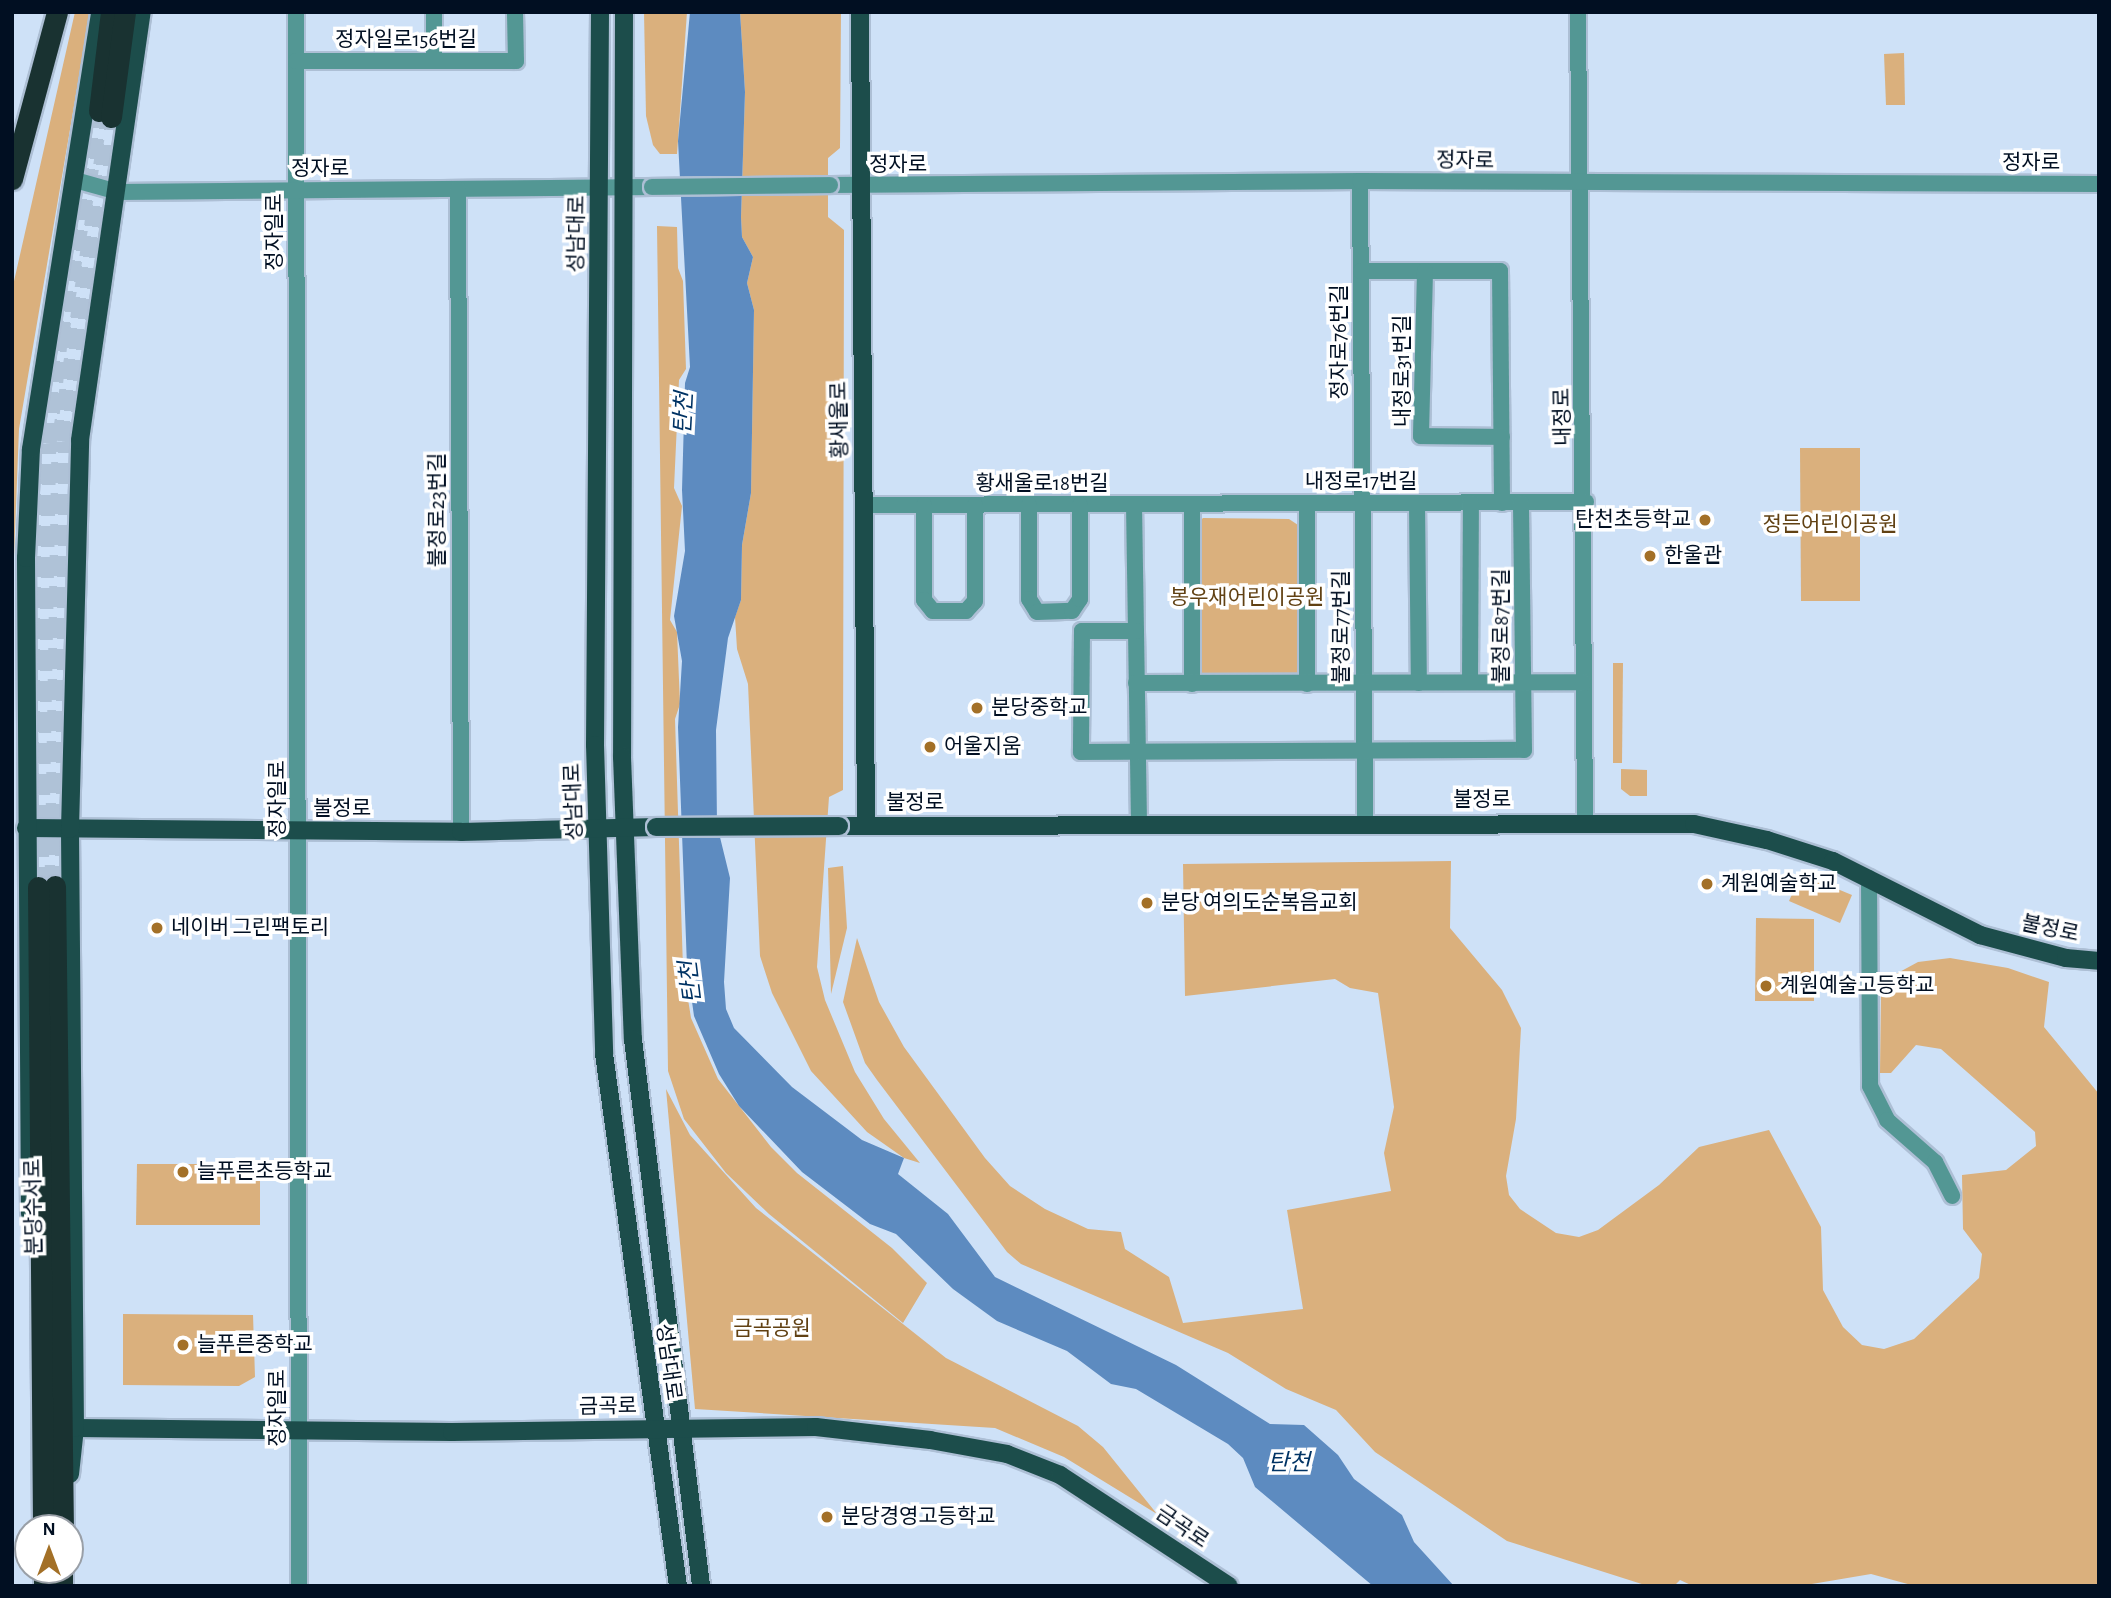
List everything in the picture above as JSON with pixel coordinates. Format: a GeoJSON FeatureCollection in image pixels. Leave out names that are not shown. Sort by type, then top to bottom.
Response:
{"type":"FeatureCollection","features":[{"type":"Feature","properties":{"kind":"highway"},"geometry":{"type":"LineString","coordinates":[[12,179],[57,12]]}},
{"type":"Feature","properties":{"kind":"highway"},"geometry":{"type":"LineString","coordinates":[[111,12],[105,117],[125,12]]}},
{"type":"Feature","properties":{"kind":"highway","name":"분당수서로"},"geometry":{"type":"LineString","coordinates":[[47,886],[53,1514]]}},
{"type":"Feature","properties":{"kind":"main road"},"geometry":{"type":"LineString","coordinates":[[49,1514],[33,1463],[26,558],[31,449],[100,12]]}},
{"type":"Feature","properties":{"kind":"main road"},"geometry":{"type":"LineString","coordinates":[[56,1514],[75,1428],[70,829],[80,440],[142,12]]}},
{"type":"Feature","properties":{"kind":"main road","name":"성남대로"},"geometry":{"type":"LineString","coordinates":[[600,12],[598,828],[604,1054],[678,1586]]}},
{"type":"Feature","properties":{"kind":"main road","name":"성남대로"},"geometry":{"type":"LineString","coordinates":[[624,12],[625,827],[633,1040],[701,1586]]}},
{"type":"Feature","properties":{"kind":"main road","name":"황새울로"},"geometry":{"type":"LineString","coordinates":[[860,12],[859,186],[865,505],[866,826]]}},
{"type":"Feature","properties":{"kind":"main road","name":"불정로"},"geometry":{"type":"LineString","coordinates":[[26,828],[461,832],[625,827],[1586,822],[1725,829],[1803,851],[1869,878],[1980,935],[2066,958],[2099,961]]}},
{"type":"Feature","properties":{"kind":"main road","name":"금곡로"},"geometry":{"type":"LineString","coordinates":[[75,1428],[300,1430],[816,1427],[1007,1454],[1060,1475],[1229,1586]]}},
{"type":"Feature","properties":{"kind":"street","name":"정자일로"},"geometry":{"type":"LineString","coordinates":[[296,12],[300,831],[299,1586]]}},
{"type":"Feature","properties":{"kind":"street"},"geometry":{"type":"LineString","coordinates":[[433,12],[434,61]]}},
{"type":"Feature","properties":{"kind":"street","name":"정자일로156번길"},"geometry":{"type":"LineString","coordinates":[[296,61],[516,61],[515,12]]}},
{"type":"Feature","properties":{"kind":"street","name":"내정로"},"geometry":{"type":"LineString","coordinates":[[1578,12],[1586,502],[1583,682],[1586,822]]}},
{"type":"Feature","properties":{"kind":"street","name":"정자로"},"geometry":{"type":"LineString","coordinates":[[75,180],[118,192],[1360,181],[1581,184],[2099,184]]}},
{"type":"Feature","properties":{"kind":"street","name":"정자로76번길"},"geometry":{"type":"LineString","coordinates":[[1360,181],[1363,503]]}},
{"type":"Feature","properties":{"kind":"street","name":"불정로23번길"},"geometry":{"type":"LineString","coordinates":[[458,189],[461,832]]}},
{"type":"Feature","properties":{"kind":"street"},"geometry":{"type":"LineString","coordinates":[[1361,271],[1500,271],[1502,503]]}},
{"type":"Feature","properties":{"kind":"street","name":"내정로31번길"},"geometry":{"type":"LineString","coordinates":[[1425,271],[1421,436],[1502,437]]}},
{"type":"Feature","properties":{"kind":"street","name":"내정로17번길"},"geometry":{"type":"LineString","coordinates":[[1220,504],[1586,502]]}},
{"type":"Feature","properties":{"kind":"street","name":"불정로77번길"},"geometry":{"type":"LineString","coordinates":[[1363,503],[1365,823]]}},
{"type":"Feature","properties":{"kind":"street"},"geometry":{"type":"LineString","coordinates":[[1417,503],[1419,683]]}},
{"type":"Feature","properties":{"kind":"street"},"geometry":{"type":"LineString","coordinates":[[1470,682],[1471,503]]}},
{"type":"Feature","properties":{"kind":"street","name":"불정로87번길"},"geometry":{"type":"LineString","coordinates":[[1364,751],[1524,750],[1521,503]]}},
{"type":"Feature","properties":{"kind":"street"},"geometry":{"type":"LineString","coordinates":[[1134,504],[1139,825]]}},
{"type":"Feature","properties":{"kind":"street"},"geometry":{"type":"LineString","coordinates":[[1192,504],[1192,684]]}},
{"type":"Feature","properties":{"kind":"street","name":"황새울로18번길"},"geometry":{"type":"LineString","coordinates":[[865,505],[1220,504]]}},
{"type":"Feature","properties":{"kind":"street"},"geometry":{"type":"LineString","coordinates":[[1307,504],[1307,684]]}},
{"type":"Feature","properties":{"kind":"street"},"geometry":{"type":"LineString","coordinates":[[924,505],[924,600],[933,611],[966,611],[975,601],[975,505]]}},
{"type":"Feature","properties":{"kind":"street"},"geometry":{"type":"LineString","coordinates":[[1029,505],[1030,599],[1037,612],[1072,611],[1080,599],[1080,505]]}},
{"type":"Feature","properties":{"kind":"street"},"geometry":{"type":"LineString","coordinates":[[1136,631],[1082,631],[1082,752],[1364,751]]}},
{"type":"Feature","properties":{"kind":"street"},"geometry":{"type":"LineString","coordinates":[[1136,683],[1583,682]]}},
{"type":"Feature","properties":{"kind":"street"},"geometry":{"type":"LineString","coordinates":[[1869,878],[1870,1086],[1887,1120],[1905,1132],[1935,1162],[1952,1196]]}},
{"type":"Feature","properties":{"kind":"green space"},"geometry":{"type":"Polygon","coordinates":[[[75,12],[90,12],[19,429],[14,557],[12,1586],[12,290],[75,12]]]}},
{"type":"Feature","properties":{"kind":"green space"},"geometry":{"type":"Polygon","coordinates":[[[644,12],[687,12],[677,154],[660,154],[653,145],[646,116],[644,12]]]}},
{"type":"Feature","properties":{"kind":"green space"},"geometry":{"type":"Polygon","coordinates":[[[740,12],[841,12],[840,148],[828,158],[828,217],[844,230],[843,790],[829,797],[817,967],[825,1000],[855,1072],[884,1119],[920,1163],[904,1158],[867,1132],[811,1071],[772,993],[760,956],[748,684],[737,649],[735,617],[741,600],[742,545],[751,493],[754,310],[747,283],[753,257],[742,237],[741,217],[745,92],[740,12]]]}},
{"type":"Feature","properties":{"kind":"green space"},"geometry":{"type":"Polygon","coordinates":[[[1904,53],[1905,105],[1886,105],[1884,54],[1904,53]]]}},
{"type":"Feature","properties":{"kind":"green space"},"geometry":{"type":"Polygon","coordinates":[[[657,226],[677,227],[678,268],[683,281],[686,369],[679,380],[674,488],[682,506],[670,620],[677,632],[680,704],[675,719],[683,968],[691,1018],[718,1079],[771,1147],[797,1173],[892,1248],[927,1283],[903,1323],[769,1214],[726,1173],[684,1119],[668,1071],[657,226]]]}},
{"type":"Feature","properties":{"kind":"green space","name":"정든어린이공원"},"geometry":{"type":"Polygon","coordinates":[[[1800,448],[1860,448],[1860,601],[1801,601],[1800,448]]]}},
{"type":"Feature","properties":{"kind":"green space","name":"봉우재어린이공원"},"geometry":{"type":"Polygon","coordinates":[[[1203,518],[1289,519],[1298,525],[1297,684],[1203,678],[1198,670],[1197,523],[1203,518]]]}},
{"type":"Feature","properties":{"kind":"green space"},"geometry":{"type":"Polygon","coordinates":[[[1613,663],[1623,663],[1622,763],[1613,763],[1613,663]]]}},
{"type":"Feature","properties":{"kind":"green space"},"geometry":{"type":"Polygon","coordinates":[[[1621,769],[1647,770],[1647,796],[1630,796],[1621,789],[1621,769]]]}},
{"type":"Feature","properties":{"kind":"green space"},"geometry":{"type":"Polygon","coordinates":[[[1451,861],[1450,928],[1502,990],[1521,1028],[1516,1119],[1506,1176],[1509,1195],[1520,1209],[1556,1233],[1579,1237],[1598,1230],[1659,1185],[1699,1147],[1769,1130],[1821,1227],[1823,1290],[1843,1327],[1862,1345],[1884,1349],[1914,1339],[1979,1278],[1982,1254],[1963,1229],[1962,1175],[2006,1170],[2036,1146],[2035,1132],[1941,1049],[1916,1045],[1891,1073],[1880,1073],[1881,993],[1894,975],[1918,962],[1950,958],[2008,968],[2049,982],[2044,1027],[2099,1094],[2099,1586],[1915,1586],[1871,1574],[1800,1586],[1693,1586],[1680,1580],[1674,1586],[1648,1586],[1507,1541],[1375,1452],[1336,1410],[1286,1389],[1228,1353],[1021,1264],[1007,1252],[865,1063],[843,1002],[857,938],[879,1002],[904,1047],[985,1158],[1010,1186],[1045,1209],[1088,1229],[1121,1232],[1125,1249],[1169,1277],[1183,1323],[1303,1309],[1287,1210],[1391,1191],[1384,1153],[1394,1107],[1378,993],[1350,988],[1335,979],[1185,996],[1183,864],[1451,861]]]}},
{"type":"Feature","properties":{"kind":"green space"},"geometry":{"type":"Polygon","coordinates":[[[843,866],[847,928],[831,994],[828,868],[843,866]]]}},
{"type":"Feature","properties":{"kind":"green space"},"geometry":{"type":"Polygon","coordinates":[[[1801,874],[1852,895],[1840,923],[1789,901],[1801,874]]]}},
{"type":"Feature","properties":{"kind":"green space"},"geometry":{"type":"Polygon","coordinates":[[[1756,918],[1814,919],[1814,1001],[1755,1001],[1756,918]]]}},
{"type":"Feature","properties":{"kind":"green space","name":"금곡공원"},"geometry":{"type":"Polygon","coordinates":[[[666,1089],[690,1135],[756,1208],[946,1358],[1078,1426],[1103,1447],[1157,1514],[1064,1457],[995,1428],[695,1409],[666,1089]]]}},
{"type":"Feature","properties":{"kind":"green space"},"geometry":{"type":"Polygon","coordinates":[[[137,1164],[260,1164],[260,1225],[136,1225],[137,1164]]]}},
{"type":"Feature","properties":{"kind":"green space"},"geometry":{"type":"Polygon","coordinates":[[[123,1314],[253,1315],[255,1377],[239,1386],[123,1385],[123,1314]]]}},
{"type":"Feature","properties":{"kind":"water","name":"탄천"},"geometry":{"type":"Polygon","coordinates":[[[690,12],[740,12],[745,92],[742,237],[753,257],[747,283],[754,310],[751,493],[742,545],[741,600],[728,638],[716,730],[717,825],[730,878],[724,982],[726,1009],[734,1028],[792,1087],[862,1140],[904,1158],[898,1174],[948,1214],[995,1277],[1176,1365],[1270,1424],[1304,1425],[1338,1455],[1354,1479],[1402,1515],[1414,1542],[1454,1586],[1373,1586],[1255,1487],[1243,1458],[1228,1444],[1136,1389],[1111,1384],[1067,1351],[997,1321],[953,1289],[896,1234],[870,1224],[802,1172],[739,1106],[719,1074],[694,1016],[687,966],[678,727],[682,661],[674,616],[685,551],[682,490],[685,383],[690,367],[678,141],[690,12]]]}},
{"type":"Feature","properties":{"kind":"tunnel"},"geometry":{"type":"LineString","coordinates":[[38,887],[46,443],[57,341],[98,116]]}},
{"type":"Feature","properties":{"kind":"tunnel"},"geometry":{"type":"LineString","coordinates":[[55,886],[62,441],[107,143]]}},
{"type":"Feature","properties":{"kind":"place","name":"탄천초등학교"},"geometry":{"type":"Point","coordinates":[1705,520]}},
{"type":"Feature","properties":{"kind":"place","name":"한울관"},"geometry":{"type":"Point","coordinates":[1650,556]}},
{"type":"Feature","properties":{"kind":"place","name":"분당중학교"},"geometry":{"type":"Point","coordinates":[977,708]}},
{"type":"Feature","properties":{"kind":"place","name":"어울지움"},"geometry":{"type":"Point","coordinates":[930,747]}},
{"type":"Feature","properties":{"kind":"place","name":"계원예술학교"},"geometry":{"type":"Point","coordinates":[1707,884]}},
{"type":"Feature","properties":{"kind":"place","name":"분당 여의도순복음교회"},"geometry":{"type":"Point","coordinates":[1147,903]}},
{"type":"Feature","properties":{"kind":"place","name":"네이버 그린팩토리"},"geometry":{"type":"Point","coordinates":[157,928]}},
{"type":"Feature","properties":{"kind":"place","name":"계원예술고등학교"},"geometry":{"type":"Point","coordinates":[1766,986]}},
{"type":"Feature","properties":{"kind":"place","name":"늘푸른초등학교"},"geometry":{"type":"Point","coordinates":[183,1172]}},
{"type":"Feature","properties":{"kind":"place","name":"늘푸른중학교"},"geometry":{"type":"Point","coordinates":[183,1345]}},
{"type":"Feature","properties":{"kind":"place","name":"분당경영고등학교"},"geometry":{"type":"Point","coordinates":[827,1517]}}]}
